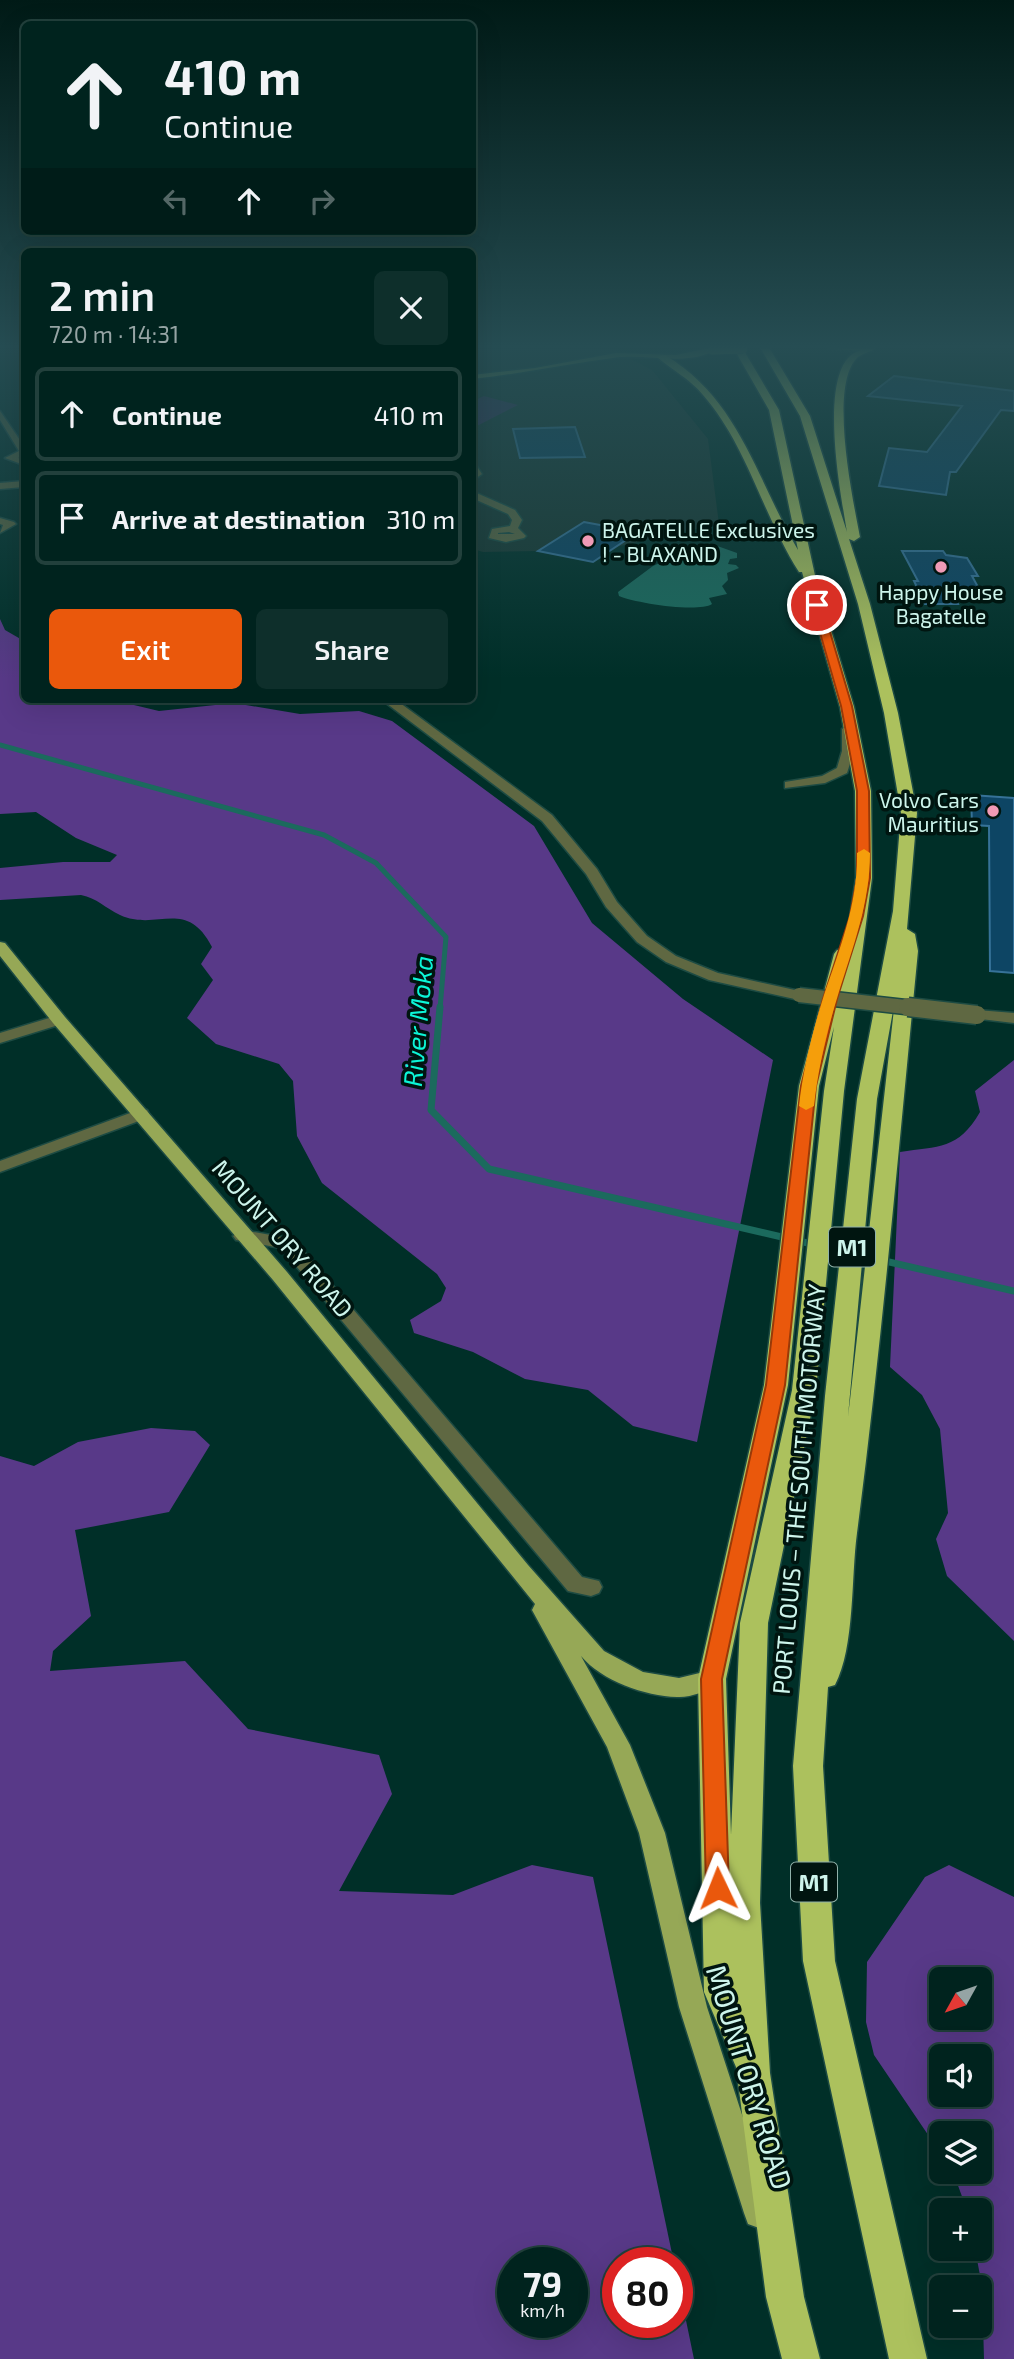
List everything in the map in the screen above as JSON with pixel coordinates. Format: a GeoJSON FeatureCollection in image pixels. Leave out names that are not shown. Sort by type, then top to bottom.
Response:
{"type":"FeatureCollection","features":[{"type":"Feature","properties":{"kind":"highway"},"geometry":{"type":"LineString","coordinates":[[745,459],[810,580]]}},
{"type":"Feature","properties":{"kind":"highway","name":"PORT LOUIS – THE SOUTH MOTORWAY"},"geometry":{"type":"LineString","coordinates":[[784,459],[810,580],[847,707],[863,791],[864,878],[834,1091],[804,1390],[754,1623],[744,1903],[753,2073],[785,2297],[801,2359]]}},
{"type":"Feature","properties":{"kind":"highway","name":"PORT LOUIS – THE SOUTH MOTORWAY"},"geometry":{"type":"LineString","coordinates":[[819,459],[864,604],[891,713],[909,813],[902,911],[867,1099],[850,1398],[808,1766],[819,1961],[908,2359]]}},
{"type":"Feature","properties":{"kind":"highway"},"geometry":{"type":"LineString","coordinates":[[844,459],[864,604]]}},
{"type":"Feature","properties":{"kind":"highway"},"geometry":{"type":"LineString","coordinates":[[850,1398],[895,1105],[909,951],[902,911]]}},
{"type":"Feature","properties":{"kind":"highway"},"geometry":{"type":"LineString","coordinates":[[753,2073],[720,1992],[712,1679],[775,1385],[809,1086],[830,999],[857,916]]}},
{"type":"Feature","properties":{"kind":"main road","name":"MOUNT ORY ROAD"},"geometry":{"type":"LineString","coordinates":[[0,946],[59,1020],[359,1370],[520,1571],[596,1658],[638,1681],[679,1688],[712,1679]]}},
{"type":"Feature","properties":{"kind":"main road","name":"MOUNT ORY ROAD"},"geometry":{"type":"LineString","coordinates":[[520,1571],[571,1657],[618,1745],[652,1833],[693,2007],[785,2297]]}},
{"type":"Feature","properties":{"kind":"street"},"geometry":{"type":"LineString","coordinates":[[0,486],[21,484]]}},
{"type":"Feature","properties":{"kind":"street"},"geometry":{"type":"LineString","coordinates":[[476,496],[512,512],[517,520],[513,530]]}},
{"type":"Feature","properties":{"kind":"street"},"geometry":{"type":"LineString","coordinates":[[0,521],[11,524]]}},
{"type":"Feature","properties":{"kind":"street"},"geometry":{"type":"LineString","coordinates":[[0,530],[21,522]]}},
{"type":"Feature","properties":{"kind":"street"},"geometry":{"type":"LineString","coordinates":[[392,703],[547,818],[592,872],[611,904],[642,939],[671,959],[714,978],[799,995],[1014,1018]]}},
{"type":"Feature","properties":{"kind":"street"},"geometry":{"type":"LineString","coordinates":[[790,785],[825,779],[843,770],[848,751],[847,707]]}},
{"type":"Feature","properties":{"kind":"street"},"geometry":{"type":"LineString","coordinates":[[0,1038],[59,1020]]}},
{"type":"Feature","properties":{"kind":"street"},"geometry":{"type":"LineString","coordinates":[[0,1167],[141,1114]]}},
{"type":"Feature","properties":{"kind":"street"},"geometry":{"type":"LineString","coordinates":[[242,1236],[287,1243],[576,1585],[591,1587]]}},
{"type":"Feature","properties":{"kind":"shaded area"},"geometry":{"type":"Polygon","coordinates":[[[476,459],[711,459],[719,524],[602,550],[476,550],[476,459]]]}},
{"type":"Feature","properties":{"kind":"shaded area"},"geometry":{"type":"Polygon","coordinates":[[[705,544],[737,553],[737,558],[730,559],[728,564],[739,568],[727,573],[728,580],[722,586],[727,594],[709,598],[712,604],[705,607],[681,607],[652,604],[619,596],[618,592],[653,566],[698,545],[702,555],[710,551],[705,544]]]}},
{"type":"Feature","properties":{"kind":"shaded area"},"geometry":{"type":"Polygon","coordinates":[[[0,619],[5,630],[21,639],[21,703],[126,703],[159,711],[234,703],[300,714],[359,711],[392,721],[534,826],[592,923],[683,999],[773,1060],[697,1442],[633,1426],[588,1390],[525,1379],[473,1352],[414,1333],[410,1320],[441,1301],[446,1288],[437,1274],[322,1183],[297,1136],[293,1081],[279,1064],[216,1044],[187,1018],[213,980],[201,964],[212,947],[202,932],[192,923],[181,919],[146,920],[120,915],[81,895],[0,900],[0,868],[63,862],[110,862],[117,855],[76,838],[36,812],[0,814],[0,619]]]}},
{"type":"Feature","properties":{"kind":"shaded area"},"geometry":{"type":"Polygon","coordinates":[[[1014,1060],[1014,1641],[947,1576],[936,1539],[948,1513],[940,1429],[922,1395],[890,1367],[900,1152],[937,1147],[964,1133],[980,1112],[975,1091],[1014,1060]]]}},
{"type":"Feature","properties":{"kind":"shaded area"},"geometry":{"type":"Polygon","coordinates":[[[151,1428],[195,1431],[210,1445],[169,1512],[75,1530],[91,1616],[53,1651],[50,1671],[185,1661],[248,1729],[379,1755],[392,1794],[339,1891],[453,1895],[532,1865],[593,1877],[671,2247],[602,2247],[602,2338],[690,2338],[694,2359],[0,2359],[0,1456],[34,1466],[78,1442],[151,1428]]]}},
{"type":"Feature","properties":{"kind":"shaded area"},"geometry":{"type":"Polygon","coordinates":[[[949,1865],[1014,1897],[1014,2359],[984,2359],[983,2338],[992,2338],[992,2275],[980,2275],[977,2261],[992,2261],[992,2198],[963,2198],[957,2184],[992,2184],[992,2121],[929,2121],[929,2136],[874,2055],[866,2022],[867,1962],[925,1877],[949,1865]]]}},
{"type":"Feature","properties":{"kind":"building"},"geometry":{"type":"Polygon","coordinates":[[[886,459],[965,459],[956,472],[950,472],[946,495],[879,486],[886,459]]]}},
{"type":"Feature","properties":{"kind":"building","name":"BAGATELLE Exclusives ! - BLAXAND"},"geometry":{"type":"Polygon","coordinates":[[[584,522],[638,532],[593,562],[538,551],[584,522]]]}},
{"type":"Feature","properties":{"kind":"building"},"geometry":{"type":"Polygon","coordinates":[[[902,551],[943,551],[946,555],[967,558],[978,576],[972,576],[985,600],[956,600],[958,604],[925,604],[914,581],[918,581],[902,551]]]}},
{"type":"Feature","properties":{"kind":"building"},"geometry":{"type":"Polygon","coordinates":[[[971,795],[1014,798],[1014,973],[990,971],[989,826],[972,825],[971,795]]]}},
{"type":"Feature","properties":{"kind":"waterway","name":"River Moka"},"geometry":{"type":"LineString","coordinates":[[0,745],[324,835],[376,863],[446,937],[440,1009]]}},
{"type":"Feature","properties":{"kind":"waterway","name":"River Moka"},"geometry":{"type":"LineString","coordinates":[[440,1007],[431,1110],[489,1169],[1014,1291]]}},
{"type":"Feature","properties":{"kind":"slow traffic"},"geometry":{"type":"LineString","coordinates":[[806,1106],[830,999],[857,916],[864,878],[864,853]]}},
{"type":"Feature","properties":{"kind":"place","name":"BAGATELLE Exclusives ! - BLAXAND"},"geometry":{"type":"Point","coordinates":[588,541]}},
{"type":"Feature","properties":{"kind":"place","name":"Happy House Bagatelle"},"geometry":{"type":"Point","coordinates":[941,567]}},
{"type":"Feature","properties":{"kind":"place","name":"Volvo Cars Mauritius"},"geometry":{"type":"Point","coordinates":[993,811]}},
{"type":"Feature","properties":{"kind":"route"},"geometry":{"type":"LineString","coordinates":[[718,1888],[712,1679],[775,1385],[809,1086],[830,999],[857,916],[864,878],[863,791],[847,706],[817,605]]}}]}
